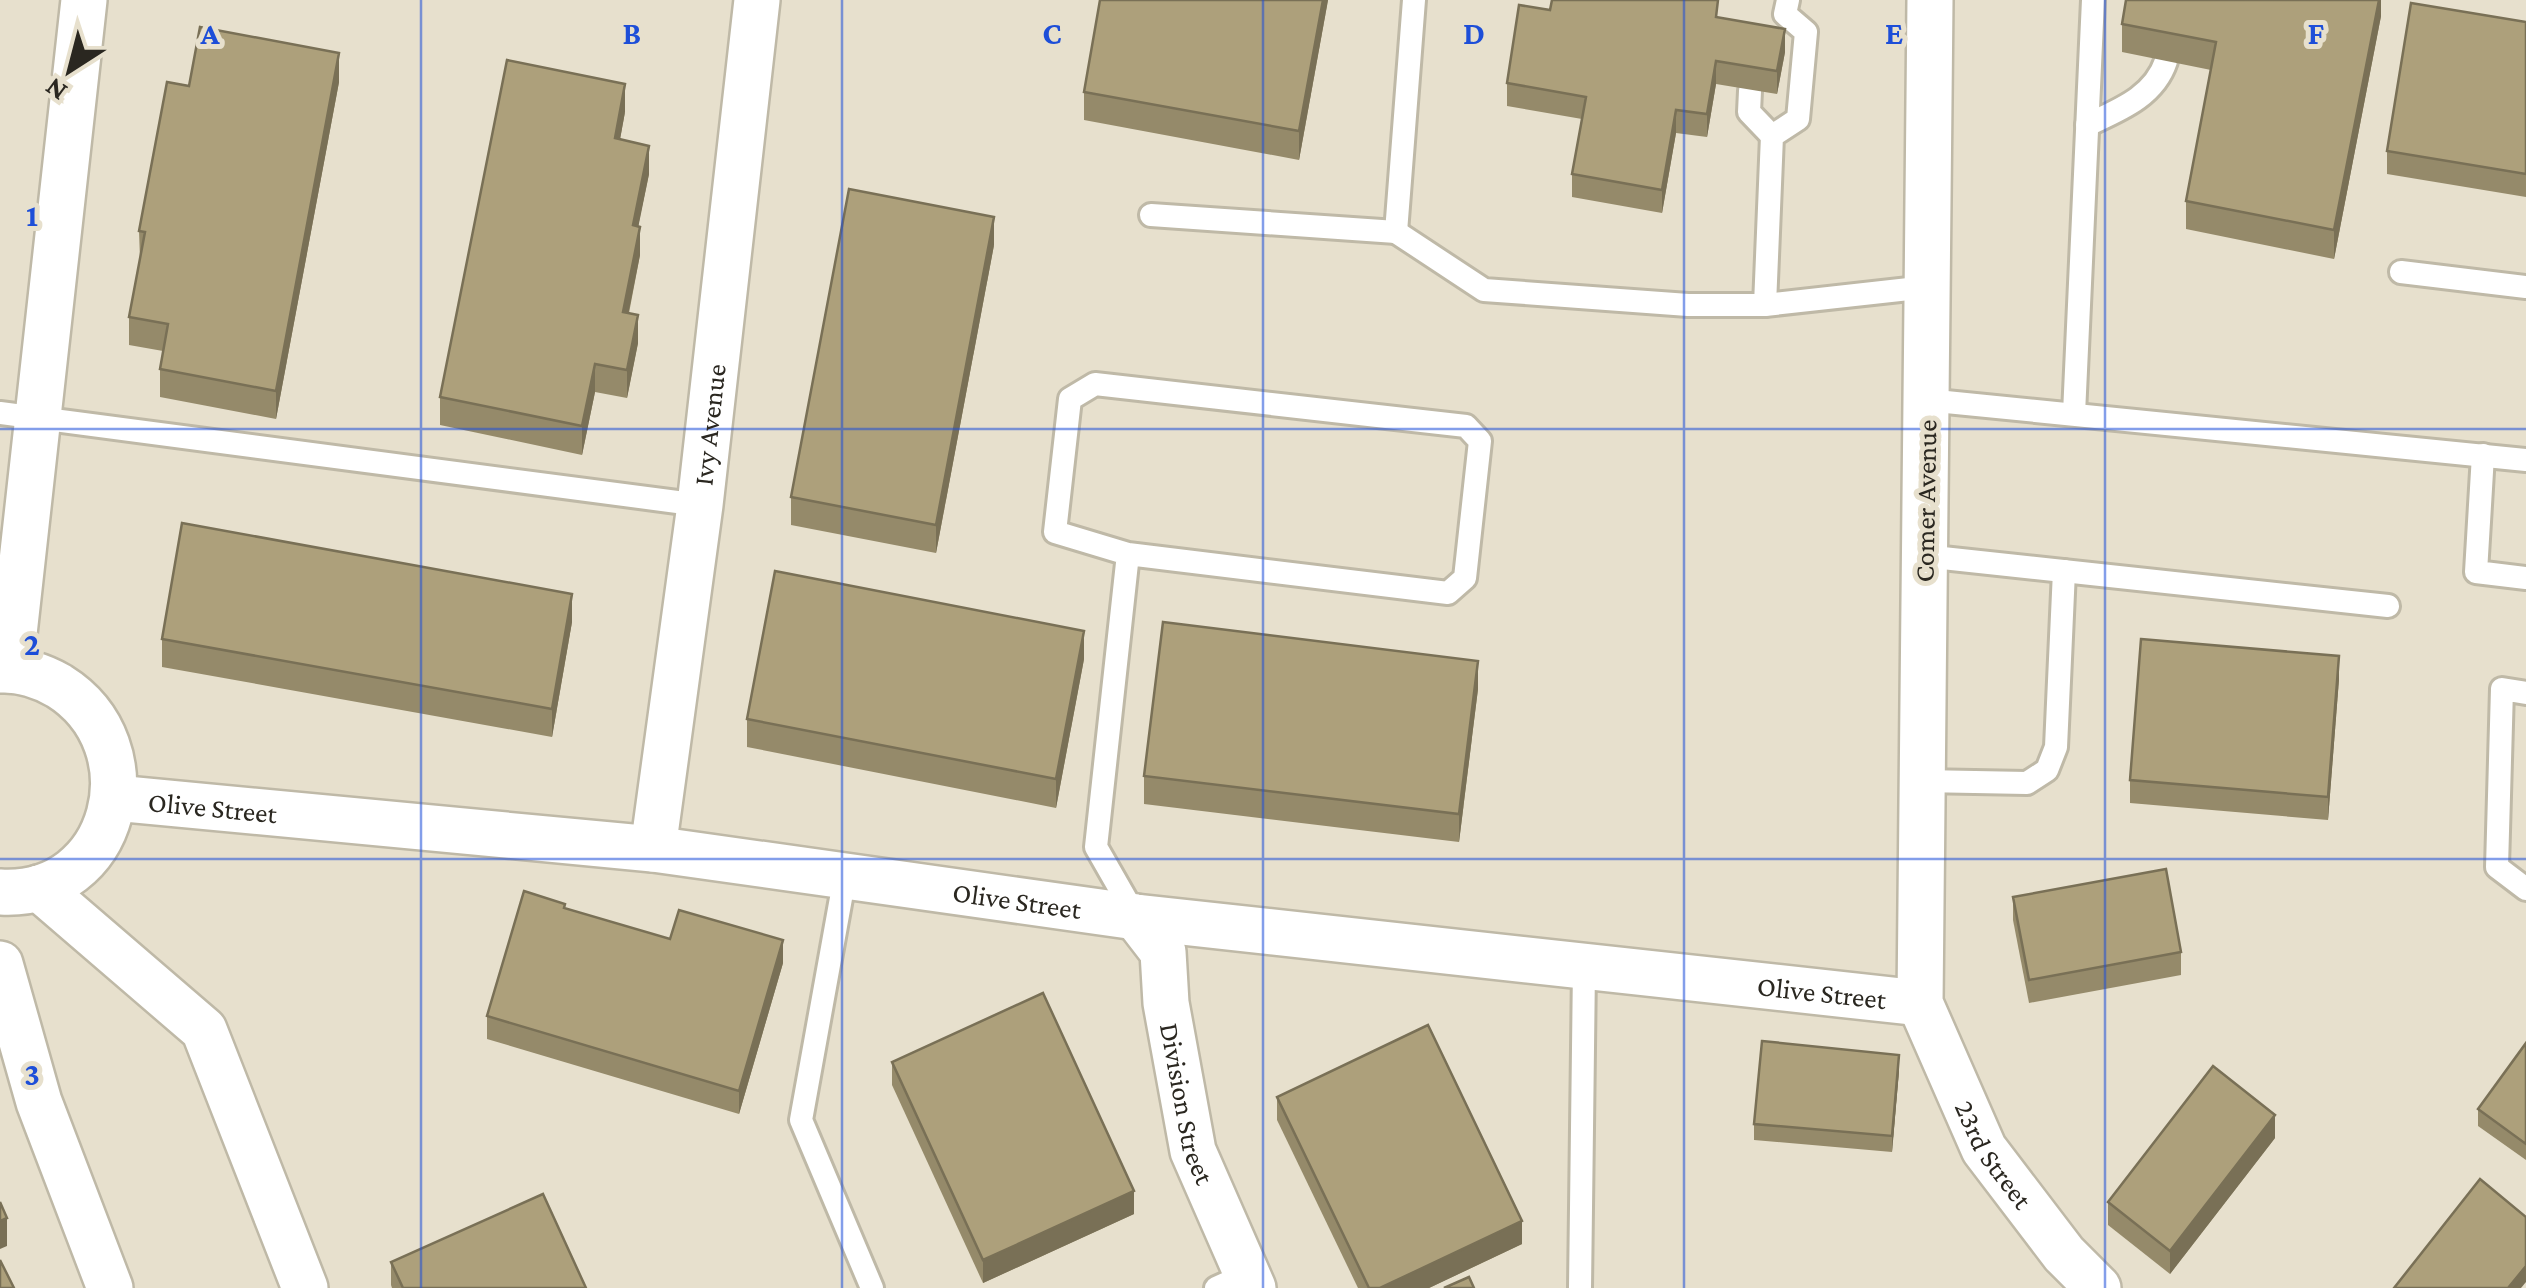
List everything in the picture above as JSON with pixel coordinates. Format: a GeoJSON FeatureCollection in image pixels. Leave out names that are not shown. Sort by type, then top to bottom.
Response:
{"type":"FeatureCollection","features":[{"type":"Feature","properties":{"kind":"street"},"geometry":{"type":"LineString","coordinates":[[5,670],[19,415],[84,0]]}},
{"type":"Feature","properties":{"kind":"street","name":"Ivy Avenue"},"geometry":{"type":"LineString","coordinates":[[653,849],[700,505],[756,0]]}},
{"type":"Feature","properties":{"kind":"street","name":"Comer Avenue"},"geometry":{"type":"LineString","coordinates":[[1920,1003],[1930,0]]}},
{"type":"Feature","properties":{"kind":"street","name":"Olive Street"},"geometry":{"type":"LineString","coordinates":[[5,670],[45,678],[77,697],[101,726],[114,760],[115,798],[106,828],[89,854],[66,875],[20,890]]}},
{"type":"Feature","properties":{"kind":"street","name":"Olive Street"},"geometry":{"type":"LineString","coordinates":[[115,798],[653,849],[1136,917],[1920,1003]]}},
{"type":"Feature","properties":{"kind":"street"},"geometry":{"type":"LineString","coordinates":[[20,890],[204,1030],[306,1288]]}},
{"type":"Feature","properties":{"kind":"street","name":"Division Street"},"geometry":{"type":"LineString","coordinates":[[1136,917],[1163,952],[1166,1003],[1194,1151],[1239,1284]]}},
{"type":"Feature","properties":{"kind":"street"},"geometry":{"type":"LineString","coordinates":[[0,964],[39,1102],[110,1288]]}},
{"type":"Feature","properties":{"kind":"street","name":"23rd Street"},"geometry":{"type":"LineString","coordinates":[[1920,1003],[1984,1150],[2064,1254],[2098,1288]]}},
{"type":"Feature","properties":{"kind":"lane"},"geometry":{"type":"LineString","coordinates":[[1396,232],[1414,0]]}},
{"type":"Feature","properties":{"kind":"lane"},"geometry":{"type":"LineString","coordinates":[[2074,414],[2093,0]]}},
{"type":"Feature","properties":{"kind":"lane"},"geometry":{"type":"LineString","coordinates":[[1762,28],[1786,7],[1806,32],[1798,119],[1772,136]]}},
{"type":"Feature","properties":{"kind":"lane"},"geometry":{"type":"LineString","coordinates":[[2087,126],[2137,102],[2162,75],[2166,61]]}},
{"type":"Feature","properties":{"kind":"lane"},"geometry":{"type":"LineString","coordinates":[[1750,91],[1750,112],[1772,136],[1764,304]]}},
{"type":"Feature","properties":{"kind":"lane"},"geometry":{"type":"LineString","coordinates":[[1151,215],[1396,232],[1484,290],[1688,305],[1764,304],[1927,287]]}},
{"type":"Feature","properties":{"kind":"lane"},"geometry":{"type":"LineString","coordinates":[[2401,272],[2526,287]]}},
{"type":"Feature","properties":{"kind":"lane"},"geometry":{"type":"LineString","coordinates":[[1095,384],[1466,426],[1480,442],[1465,578],[1448,593],[1128,554],[1054,532],[1070,399],[1095,384]]}},
{"type":"Feature","properties":{"kind":"lane"},"geometry":{"type":"LineString","coordinates":[[1926,400],[2526,460]]}},
{"type":"Feature","properties":{"kind":"lane"},"geometry":{"type":"LineString","coordinates":[[19,415],[700,505]]}},
{"type":"Feature","properties":{"kind":"lane"},"geometry":{"type":"LineString","coordinates":[[2483,455],[2476,572],[2526,578]]}},
{"type":"Feature","properties":{"kind":"lane"},"geometry":{"type":"LineString","coordinates":[[1128,554],[1096,848],[1136,917]]}},
{"type":"Feature","properties":{"kind":"lane"},"geometry":{"type":"LineString","coordinates":[[1924,556],[2388,606]]}},
{"type":"Feature","properties":{"kind":"lane"},"geometry":{"type":"LineString","coordinates":[[1922,781],[2027,782],[2046,770],[2056,747],[2064,571]]}},
{"type":"Feature","properties":{"kind":"lane"},"geometry":{"type":"LineString","coordinates":[[2526,693],[2502,689],[2497,867],[2526,888]]}},
{"type":"Feature","properties":{"kind":"lane"},"geometry":{"type":"LineString","coordinates":[[846,876],[801,1120],[872,1288]]}},
{"type":"Feature","properties":{"kind":"lane"},"geometry":{"type":"LineString","coordinates":[[1580,1288],[1584,968]]}},
{"type":"Feature","properties":{"kind":"building"},"geometry":{"type":"Polygon","coordinates":[[[1100,0],[1323,0],[1299,131],[1084,92],[1100,0]]]}},
{"type":"Feature","properties":{"kind":"building"},"geometry":{"type":"Polygon","coordinates":[[[1552,0],[1718,0],[1716,17],[1785,29],[1777,71],[1716,61],[1707,114],[1676,110],[1662,190],[1572,174],[1586,97],[1507,83],[1519,5],[1550,10],[1552,0]]]}},
{"type":"Feature","properties":{"kind":"building"},"geometry":{"type":"Polygon","coordinates":[[[2126,0],[2379,0],[2334,230],[2186,201],[2216,42],[2122,24],[2126,0]]]}},
{"type":"Feature","properties":{"kind":"building"},"geometry":{"type":"Polygon","coordinates":[[[2411,3],[2526,22],[2526,174],[2387,151],[2411,3]]]}},
{"type":"Feature","properties":{"kind":"building"},"geometry":{"type":"Polygon","coordinates":[[[200,27],[339,53],[276,391],[160,369],[168,324],[129,317],[145,232],[139,231],[167,82],[189,86],[200,27]]]}},
{"type":"Feature","properties":{"kind":"building"},"geometry":{"type":"Polygon","coordinates":[[[507,60],[625,84],[615,138],[649,146],[633,225],[640,227],[623,312],[638,315],[627,370],[595,364],[582,426],[440,397],[507,60]]]}},
{"type":"Feature","properties":{"kind":"building"},"geometry":{"type":"Polygon","coordinates":[[[849,189],[994,217],[936,525],[791,497],[849,189]]]}},
{"type":"Feature","properties":{"kind":"building"},"geometry":{"type":"Polygon","coordinates":[[[182,523],[572,594],[552,709],[162,639],[182,523]]]}},
{"type":"Feature","properties":{"kind":"building"},"geometry":{"type":"Polygon","coordinates":[[[775,571],[1084,631],[1056,779],[747,719],[775,571]]]}},
{"type":"Feature","properties":{"kind":"building"},"geometry":{"type":"Polygon","coordinates":[[[1163,622],[1478,661],[1459,814],[1144,776],[1163,622]]]}},
{"type":"Feature","properties":{"kind":"building"},"geometry":{"type":"Polygon","coordinates":[[[2141,639],[2339,656],[2328,797],[2130,780],[2141,639]]]}},
{"type":"Feature","properties":{"kind":"building"},"geometry":{"type":"Polygon","coordinates":[[[2166,869],[2181,952],[2029,980],[2013,897],[2166,869]]]}},
{"type":"Feature","properties":{"kind":"building"},"geometry":{"type":"Polygon","coordinates":[[[524,891],[565,904],[564,908],[670,939],[679,910],[783,940],[739,1091],[487,1016],[524,891]]]}},
{"type":"Feature","properties":{"kind":"building"},"geometry":{"type":"Polygon","coordinates":[[[1043,993],[1134,1191],[983,1260],[892,1062],[1043,993]]]}},
{"type":"Feature","properties":{"kind":"building"},"geometry":{"type":"Polygon","coordinates":[[[1428,1025],[1522,1221],[1380,1288],[1369,1288],[1277,1097],[1428,1025]]]}},
{"type":"Feature","properties":{"kind":"building"},"geometry":{"type":"Polygon","coordinates":[[[1762,1041],[1899,1055],[1892,1136],[1754,1124],[1762,1041]]]}},
{"type":"Feature","properties":{"kind":"building"},"geometry":{"type":"Polygon","coordinates":[[[2526,1043],[2526,1144],[2478,1109],[2526,1043]]]}},
{"type":"Feature","properties":{"kind":"building"},"geometry":{"type":"Polygon","coordinates":[[[2213,1066],[2275,1115],[2170,1251],[2108,1202],[2213,1066]]]}},
{"type":"Feature","properties":{"kind":"building"},"geometry":{"type":"Polygon","coordinates":[[[2480,1179],[2526,1217],[2526,1266],[2508,1288],[2394,1288],[2480,1179]]]}},
{"type":"Feature","properties":{"kind":"building"},"geometry":{"type":"Polygon","coordinates":[[[543,1194],[586,1288],[403,1288],[391,1262],[543,1194]]]}},
{"type":"Feature","properties":{"kind":"building"},"geometry":{"type":"Polygon","coordinates":[[[0,1202],[7,1218],[0,1221],[0,1202]]]}},
{"type":"Feature","properties":{"kind":"building"},"geometry":{"type":"Polygon","coordinates":[[[0,1260],[14,1288],[0,1288],[0,1260]]]}},
{"type":"Feature","properties":{"kind":"building"},"geometry":{"type":"Polygon","coordinates":[[[1469,1277],[1474,1288],[1444,1288],[1469,1277]]]}}]}
